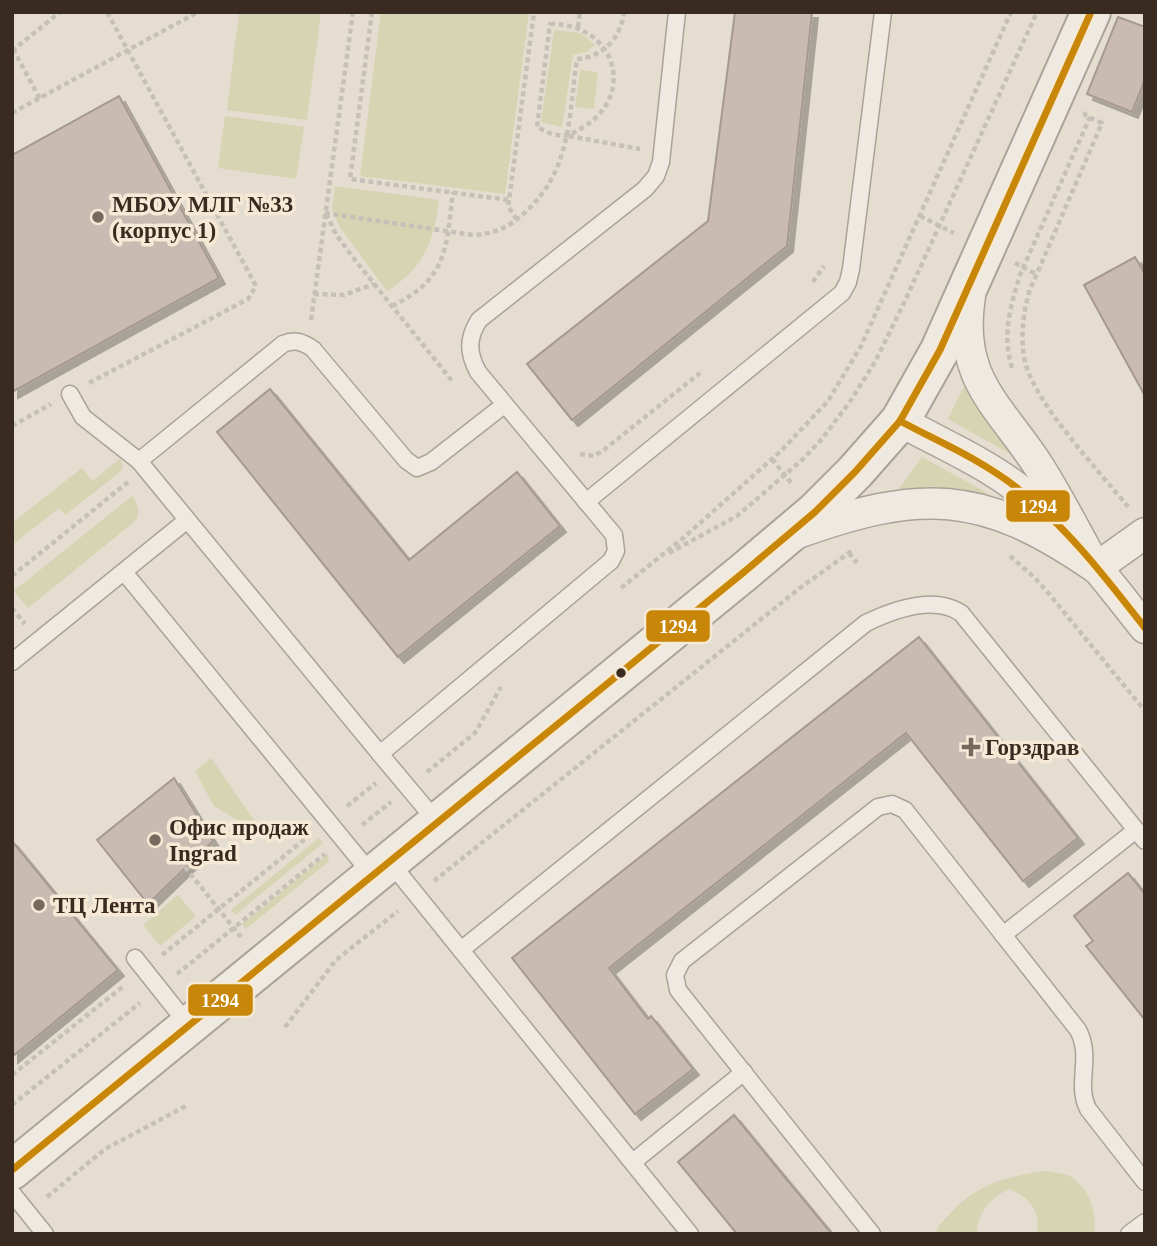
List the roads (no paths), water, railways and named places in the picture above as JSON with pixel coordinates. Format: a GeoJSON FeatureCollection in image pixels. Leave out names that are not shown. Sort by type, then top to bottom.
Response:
{"type":"FeatureCollection","features":[{"type":"Feature","properties":{"kind":"street"},"geometry":{"type":"LineString","coordinates":[[12,1170],[787,537],[855,472],[900,421],[940,350],[1091,12]]}},
{"type":"Feature","properties":{"kind":"street"},"geometry":{"type":"LineString","coordinates":[[975,274],[967,321],[968,344],[974,370],[987,394],[1050,485],[1096,568]]}},
{"type":"Feature","properties":{"kind":"street"},"geometry":{"type":"LineString","coordinates":[[900,421],[993,471],[1016,487],[1065,531],[1145,628]]}},
{"type":"Feature","properties":{"kind":"street"},"geometry":{"type":"LineString","coordinates":[[787,537],[880,507],[930,502],[951,503],[1004,516],[1035,529],[1096,568]]}},
{"type":"Feature","properties":{"kind":"street"},"geometry":{"type":"LineString","coordinates":[[1096,568],[1140,525]]}},
{"type":"Feature","properties":{"kind":"lane"},"geometry":{"type":"LineString","coordinates":[[380,754],[611,561],[617,551],[614,535],[478,372],[471,358],[469,344],[472,331],[479,320],[645,189],[656,176],[677,12]]}},
{"type":"Feature","properties":{"kind":"lane"},"geometry":{"type":"LineString","coordinates":[[586,502],[842,293],[851,270],[883,12]]}},
{"type":"Feature","properties":{"kind":"lane"},"geometry":{"type":"LineString","coordinates":[[142,465],[283,344],[290,341],[298,341],[313,349],[410,465],[417,468],[431,463],[504,405]]}},
{"type":"Feature","properties":{"kind":"lane"},"geometry":{"type":"LineString","coordinates":[[70,394],[83,417],[142,465],[438,823]]}},
{"type":"Feature","properties":{"kind":"lane"},"geometry":{"type":"LineString","coordinates":[[12,662],[186,521]]}},
{"type":"Feature","properties":{"kind":"lane"},"geometry":{"type":"LineString","coordinates":[[124,572],[343,840],[381,869],[461,950],[690,1234]]}},
{"type":"Feature","properties":{"kind":"lane"},"geometry":{"type":"LineString","coordinates":[[461,950],[866,623],[896,611],[936,604],[950,606],[961,613],[1140,836],[1003,935]]}},
{"type":"Feature","properties":{"kind":"lane"},"geometry":{"type":"LineString","coordinates":[[872,1234],[678,990],[675,975],[682,961],[877,807],[892,804],[905,810],[1078,1030],[1085,1042],[1083,1100],[1087,1109],[1145,1182]]}},
{"type":"Feature","properties":{"kind":"lane"},"geometry":{"type":"LineString","coordinates":[[135,958],[189,1026]]}},
{"type":"Feature","properties":{"kind":"lane"},"geometry":{"type":"LineString","coordinates":[[633,1162],[744,1072]]}},
{"type":"Feature","properties":{"kind":"lane"},"geometry":{"type":"LineString","coordinates":[[12,1194],[45,1234]]}},
{"type":"Feature","properties":{"kind":"lane"},"geometry":{"type":"LineString","coordinates":[[1129,1234],[1145,1222]]}},
{"type":"Feature","properties":{"kind":"place","name":"МБОУ МЛГ №33 (корпус 1)"},"geometry":{"type":"Point","coordinates":[98,217]}},
{"type":"Feature","properties":{"kind":"place","name":"Горздрав"},"geometry":{"type":"Point","coordinates":[971,747]}},
{"type":"Feature","properties":{"kind":"place","name":"Офис продаж Ingrad"},"geometry":{"type":"Point","coordinates":[155,840]}},
{"type":"Feature","properties":{"kind":"place","name":"ТЦ Лента"},"geometry":{"type":"Point","coordinates":[39,905]}}]}
